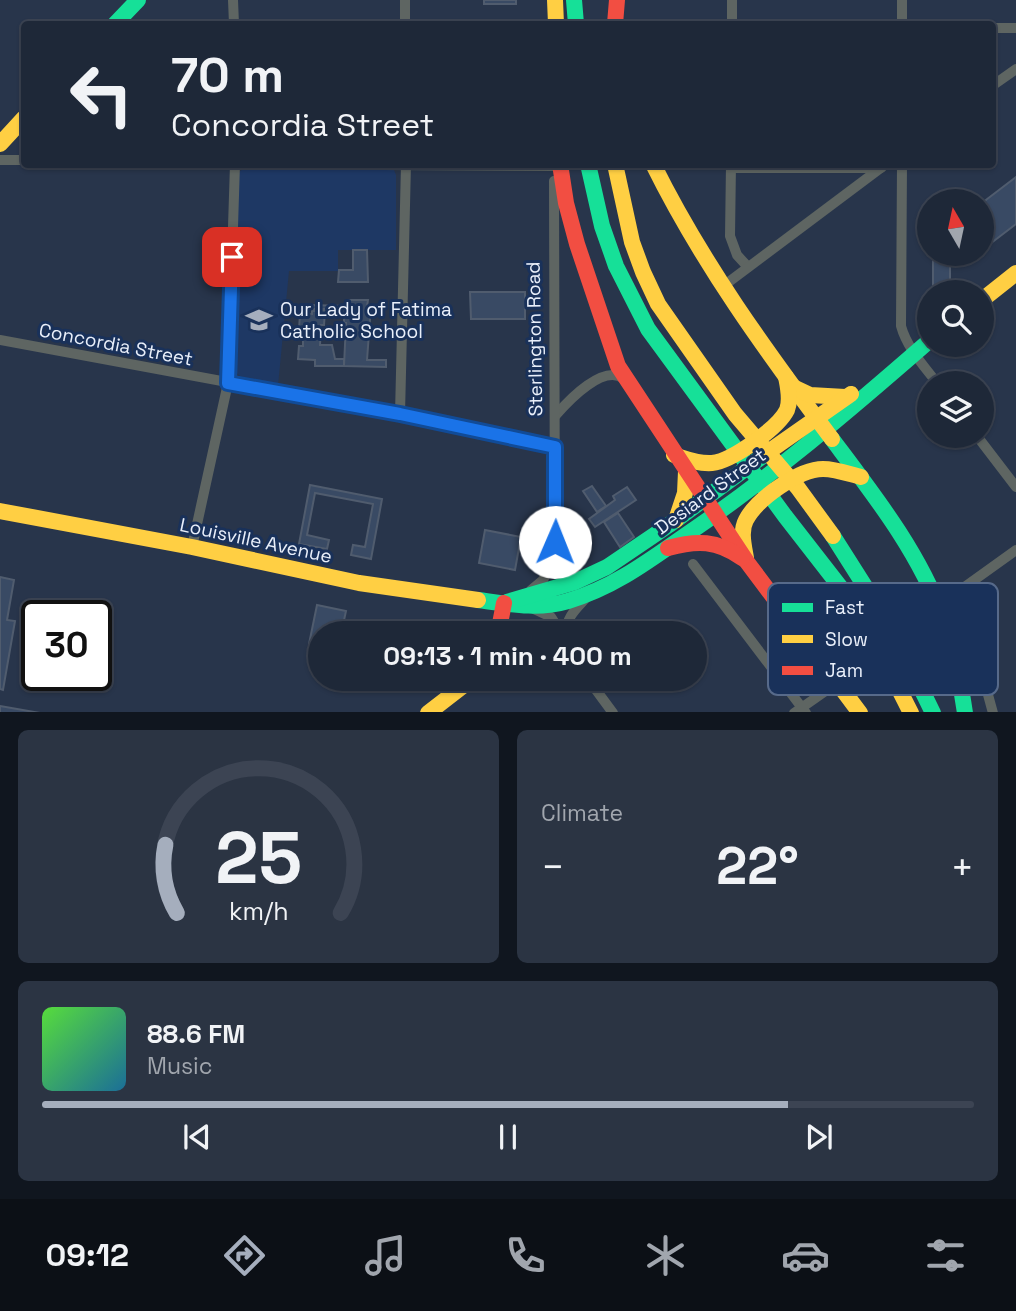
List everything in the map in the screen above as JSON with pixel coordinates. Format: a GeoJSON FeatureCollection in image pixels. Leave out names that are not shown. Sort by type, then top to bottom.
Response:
{"type":"FeatureCollection","features":[{"type":"Feature","properties":{"kind":"main road"},"geometry":{"type":"LineString","coordinates":[[118,21],[138,0]]}},
{"type":"Feature","properties":{"kind":"main road"},"geometry":{"type":"LineString","coordinates":[[555,0],[556,21]]}},
{"type":"Feature","properties":{"kind":"main road"},"geometry":{"type":"LineString","coordinates":[[574,0],[576,21]]}},
{"type":"Feature","properties":{"kind":"main road"},"geometry":{"type":"LineString","coordinates":[[615,21],[617,0]]}},
{"type":"Feature","properties":{"kind":"main road"},"geometry":{"type":"LineString","coordinates":[[626,0],[627,21]]}},
{"type":"Feature","properties":{"kind":"main road"},"geometry":{"type":"LineString","coordinates":[[0,144],[21,121]]}},
{"type":"Feature","properties":{"kind":"main road"},"geometry":{"type":"LineString","coordinates":[[557,168],[577,244],[613,355],[627,382],[674,455],[707,498],[768,590]]}},
{"type":"Feature","properties":{"kind":"main road"},"geometry":{"type":"LineString","coordinates":[[589,168],[602,226],[616,266],[648,329],[837,583]]}},
{"type":"Feature","properties":{"kind":"main road"},"geometry":{"type":"LineString","coordinates":[[616,168],[635,250],[649,289],[668,321],[735,413],[805,498],[865,583]]}},
{"type":"Feature","properties":{"kind":"main road"},"geometry":{"type":"LineString","coordinates":[[655,168],[675,209],[722,286],[861,477],[904,540],[927,583]]}},
{"type":"Feature","properties":{"kind":"main road"},"geometry":{"type":"LineString","coordinates":[[994,290],[1016,273]]}},
{"type":"Feature","properties":{"kind":"main road","name":"Desiard Street"},"geometry":{"type":"LineString","coordinates":[[593,583],[616,583],[717,514],[827,430],[917,351]]}},
{"type":"Feature","properties":{"kind":"main road","name":"Desiard Street"},"geometry":{"type":"LineString","coordinates":[[504,603],[566,602],[815,417],[914,353]]}},
{"type":"Feature","properties":{"kind":"main road"},"geometry":{"type":"LineString","coordinates":[[790,382],[810,395],[845,397]]}},
{"type":"Feature","properties":{"kind":"main road"},"geometry":{"type":"LineString","coordinates":[[674,455],[691,461],[717,462],[746,446],[787,410],[790,382]]}},
{"type":"Feature","properties":{"kind":"main road"},"geometry":{"type":"LineString","coordinates":[[747,562],[743,537],[745,521],[778,488],[804,472],[820,469],[861,477]]}},
{"type":"Feature","properties":{"kind":"main road"},"geometry":{"type":"LineString","coordinates":[[676,520],[685,493],[686,471]]}},
{"type":"Feature","properties":{"kind":"main road","name":"Louisville Avenue"},"geometry":{"type":"LineString","coordinates":[[0,511],[191,547],[342,580],[504,603]]}},
{"type":"Feature","properties":{"kind":"main road"},"geometry":{"type":"LineString","coordinates":[[668,548],[697,540],[711,542],[729,548],[747,562]]}},
{"type":"Feature","properties":{"kind":"main road"},"geometry":{"type":"LineString","coordinates":[[501,621],[504,603]]}},
{"type":"Feature","properties":{"kind":"main road"},"geometry":{"type":"LineString","coordinates":[[428,712],[456,691]]}},
{"type":"Feature","properties":{"kind":"main road"},"geometry":{"type":"LineString","coordinates":[[847,695],[860,712]]}},
{"type":"Feature","properties":{"kind":"main road"},"geometry":{"type":"LineString","coordinates":[[903,695],[911,712]]}},
{"type":"Feature","properties":{"kind":"main road"},"geometry":{"type":"LineString","coordinates":[[925,695],[933,712]]}},
{"type":"Feature","properties":{"kind":"street"},"geometry":{"type":"LineString","coordinates":[[233,0],[234,21]]}},
{"type":"Feature","properties":{"kind":"street"},"geometry":{"type":"LineString","coordinates":[[405,0],[405,21]]}},
{"type":"Feature","properties":{"kind":"street"},"geometry":{"type":"LineString","coordinates":[[732,0],[732,21]]}},
{"type":"Feature","properties":{"kind":"street"},"geometry":{"type":"LineString","coordinates":[[902,0],[902,21]]}},
{"type":"Feature","properties":{"kind":"street"},"geometry":{"type":"LineString","coordinates":[[996,28],[1016,28]]}},
{"type":"Feature","properties":{"kind":"street"},"geometry":{"type":"LineString","coordinates":[[996,83],[1016,69]]}},
{"type":"Feature","properties":{"kind":"street"},"geometry":{"type":"LineString","coordinates":[[0,160],[21,160]]}},
{"type":"Feature","properties":{"kind":"street"},"geometry":{"type":"LineString","coordinates":[[191,547],[228,383],[236,168]]}},
{"type":"Feature","properties":{"kind":"street"},"geometry":{"type":"LineString","coordinates":[[400,414],[406,168]]}},
{"type":"Feature","properties":{"kind":"street","name":"Sterlington Road"},"geometry":{"type":"LineString","coordinates":[[555,556],[556,168]]}},
{"type":"Feature","properties":{"kind":"street"},"geometry":{"type":"LineString","coordinates":[[731,168],[730,236],[737,255],[748,267]]}},
{"type":"Feature","properties":{"kind":"street"},"geometry":{"type":"LineString","coordinates":[[722,286],[880,168]]}},
{"type":"Feature","properties":{"kind":"street"},"geometry":{"type":"LineString","coordinates":[[902,168],[901,326],[914,353],[928,371]]}},
{"type":"Feature","properties":{"kind":"street","name":"Concordia Street"},"geometry":{"type":"LineString","coordinates":[[0,340],[400,414],[555,447]]}},
{"type":"Feature","properties":{"kind":"street"},"geometry":{"type":"LineString","coordinates":[[556,415],[604,374],[613,355]]}},
{"type":"Feature","properties":{"kind":"street"},"geometry":{"type":"LineString","coordinates":[[604,374],[620,376],[627,382]]}},
{"type":"Feature","properties":{"kind":"street"},"geometry":{"type":"LineString","coordinates":[[986,448],[1016,487]]}},
{"type":"Feature","properties":{"kind":"street"},"geometry":{"type":"LineString","coordinates":[[972,583],[1016,550]]}},
{"type":"Feature","properties":{"kind":"street"},"geometry":{"type":"LineString","coordinates":[[555,556],[566,573],[582,576],[593,583],[571,613],[568,621]]}},
{"type":"Feature","properties":{"kind":"street"},"geometry":{"type":"LineString","coordinates":[[554,621],[524,602],[543,580],[555,556]]}},
{"type":"Feature","properties":{"kind":"street"},"geometry":{"type":"LineString","coordinates":[[692,564],[768,667]]}},
{"type":"Feature","properties":{"kind":"street"},"geometry":{"type":"LineString","coordinates":[[597,691],[613,712]]}},
{"type":"Feature","properties":{"kind":"street"},"geometry":{"type":"LineString","coordinates":[[789,695],[800,710],[821,695]]}},
{"type":"Feature","properties":{"kind":"street"},"geometry":{"type":"LineString","coordinates":[[988,695],[993,712]]}},
{"type":"Feature","properties":{"kind":"shaded area","name":"Our Lady of Fatima Catholic School"},"geometry":{"type":"Polygon","coordinates":[[[246,168],[394,170],[396,175],[396,250],[338,250],[338,271],[289,271],[278,386],[240,376],[233,370],[237,176],[246,168]]]}},
{"type":"Feature","properties":{"kind":"building"},"geometry":{"type":"Polygon","coordinates":[[[484,0],[516,0],[516,4],[484,4],[484,0]]]}},
{"type":"Feature","properties":{"kind":"building"},"geometry":{"type":"Polygon","coordinates":[[[1016,177],[1016,224],[994,241],[994,194],[1016,177]]]}},
{"type":"Feature","properties":{"kind":"building"},"geometry":{"type":"Polygon","coordinates":[[[353,250],[367,250],[368,282],[338,282],[339,270],[353,270],[353,250]]]}},
{"type":"Feature","properties":{"kind":"building"},"geometry":{"type":"Polygon","coordinates":[[[933,266],[950,266],[950,280],[933,280],[933,266]]]}},
{"type":"Feature","properties":{"kind":"building"},"geometry":{"type":"Polygon","coordinates":[[[470,292],[525,292],[525,319],[471,319],[470,292]]]}},
{"type":"Feature","properties":{"kind":"building"},"geometry":{"type":"Polygon","coordinates":[[[348,300],[368,300],[367,306],[371,306],[367,360],[386,360],[386,367],[344,366],[344,309],[311,309],[311,305],[347,306],[348,300]]]}},
{"type":"Feature","properties":{"kind":"building"},"geometry":{"type":"Polygon","coordinates":[[[312,311],[325,311],[320,345],[332,345],[335,359],[344,359],[344,366],[315,366],[315,360],[298,359],[299,346],[303,346],[303,330],[299,330],[300,313],[312,314],[312,311]]]}},
{"type":"Feature","properties":{"kind":"building"},"geometry":{"type":"Polygon","coordinates":[[[310,485],[382,499],[371,559],[351,555],[353,545],[365,547],[373,504],[315,493],[307,535],[329,540],[327,549],[299,544],[310,485]]]}},
{"type":"Feature","properties":{"kind":"building"},"geometry":{"type":"Polygon","coordinates":[[[592,486],[606,506],[597,512],[583,491],[592,486]]]}},
{"type":"Feature","properties":{"kind":"building"},"geometry":{"type":"Polygon","coordinates":[[[627,487],[636,500],[595,527],[589,519],[615,500],[613,496],[627,487]]]}},
{"type":"Feature","properties":{"kind":"building"},"geometry":{"type":"Polygon","coordinates":[[[618,513],[634,537],[620,547],[604,522],[618,513]]]}},
{"type":"Feature","properties":{"kind":"building"},"geometry":{"type":"Polygon","coordinates":[[[485,530],[521,537],[515,570],[479,563],[485,530]]]}},
{"type":"Feature","properties":{"kind":"building"},"geometry":{"type":"Polygon","coordinates":[[[0,577],[14,580],[7,620],[15,621],[3,690],[0,689],[0,577]]]}},
{"type":"Feature","properties":{"kind":"building"},"geometry":{"type":"Polygon","coordinates":[[[317,605],[346,611],[344,621],[314,621],[317,605]]]}},
{"type":"Feature","properties":{"kind":"building"},"geometry":{"type":"Polygon","coordinates":[[[0,706],[34,712],[0,712],[0,706]]]}},
{"type":"Feature","properties":{"kind":"traffic: fast"},"geometry":{"type":"LineString","coordinates":[[118,21],[138,0]]}},
{"type":"Feature","properties":{"kind":"traffic: fast"},"geometry":{"type":"LineString","coordinates":[[574,0],[576,21]]}},
{"type":"Feature","properties":{"kind":"traffic: fast"},"geometry":{"type":"LineString","coordinates":[[589,168],[602,226],[616,266],[648,329],[837,583]]}},
{"type":"Feature","properties":{"kind":"traffic: fast"},"geometry":{"type":"LineString","coordinates":[[478,600],[523,605],[557,604],[584,596],[628,574],[778,467],[917,351]]}},
{"type":"Feature","properties":{"kind":"traffic: fast"},"geometry":{"type":"LineString","coordinates":[[832,439],[894,525],[928,583]]}},
{"type":"Feature","properties":{"kind":"traffic: fast"},"geometry":{"type":"LineString","coordinates":[[507,602],[575,582],[607,567],[771,450]]}},
{"type":"Feature","properties":{"kind":"traffic: fast"},"geometry":{"type":"LineString","coordinates":[[833,536],[863,583]]}},
{"type":"Feature","properties":{"kind":"traffic: fast"},"geometry":{"type":"LineString","coordinates":[[924,695],[933,712]]}},
{"type":"Feature","properties":{"kind":"traffic: fast"},"geometry":{"type":"LineString","coordinates":[[962,695],[965,712]]}},
{"type":"Feature","properties":{"kind":"traffic: slow"},"geometry":{"type":"LineString","coordinates":[[555,0],[556,21]]}},
{"type":"Feature","properties":{"kind":"traffic: slow"},"geometry":{"type":"LineString","coordinates":[[0,144],[21,121]]}},
{"type":"Feature","properties":{"kind":"traffic: slow"},"geometry":{"type":"LineString","coordinates":[[616,168],[632,242],[658,304],[735,414],[798,488],[833,536]]}},
{"type":"Feature","properties":{"kind":"traffic: slow"},"geometry":{"type":"LineString","coordinates":[[655,168],[714,271],[759,339],[832,439]]}},
{"type":"Feature","properties":{"kind":"traffic: slow"},"geometry":{"type":"LineString","coordinates":[[994,290],[1016,273]]}},
{"type":"Feature","properties":{"kind":"traffic: slow"},"geometry":{"type":"LineString","coordinates":[[674,455],[697,462],[712,463],[721,461],[754,442],[774,426],[787,410],[789,398],[786,377]]}},
{"type":"Feature","properties":{"kind":"traffic: slow"},"geometry":{"type":"LineString","coordinates":[[793,387],[810,395],[845,397]]}},
{"type":"Feature","properties":{"kind":"traffic: slow"},"geometry":{"type":"LineString","coordinates":[[771,450],[851,394]]}},
{"type":"Feature","properties":{"kind":"traffic: slow"},"geometry":{"type":"LineString","coordinates":[[746,558],[744,524],[759,503],[780,487],[813,470],[838,471],[861,477]]}},
{"type":"Feature","properties":{"kind":"traffic: slow"},"geometry":{"type":"LineString","coordinates":[[676,520],[685,493],[686,471]]}},
{"type":"Feature","properties":{"kind":"traffic: slow"},"geometry":{"type":"LineString","coordinates":[[0,511],[192,547],[359,583],[478,600]]}},
{"type":"Feature","properties":{"kind":"traffic: slow"},"geometry":{"type":"LineString","coordinates":[[429,712],[456,691]]}},
{"type":"Feature","properties":{"kind":"traffic: slow"},"geometry":{"type":"LineString","coordinates":[[847,695],[859,712]]}},
{"type":"Feature","properties":{"kind":"traffic: slow"},"geometry":{"type":"LineString","coordinates":[[902,695],[910,712]]}},
{"type":"Feature","properties":{"kind":"traffic: jam"},"geometry":{"type":"LineString","coordinates":[[615,21],[617,0]]}},
{"type":"Feature","properties":{"kind":"traffic: jam"},"geometry":{"type":"LineString","coordinates":[[561,168],[566,203],[577,244],[618,366],[768,590]]}},
{"type":"Feature","properties":{"kind":"traffic: jam"},"geometry":{"type":"LineString","coordinates":[[668,548],[706,543],[724,548],[742,558]]}},
{"type":"Feature","properties":{"kind":"traffic: jam"},"geometry":{"type":"LineString","coordinates":[[501,621],[504,603]]}},
{"type":"Feature","properties":{"kind":"place","name":"Our Lady of Fatima Catholic School"},"geometry":{"type":"Point","coordinates":[259,320]}},
{"type":"Feature","properties":{"kind":"route"},"geometry":{"type":"LineString","coordinates":[[232,257],[228,383],[400,414],[555,447],[555,542]]}}]}
